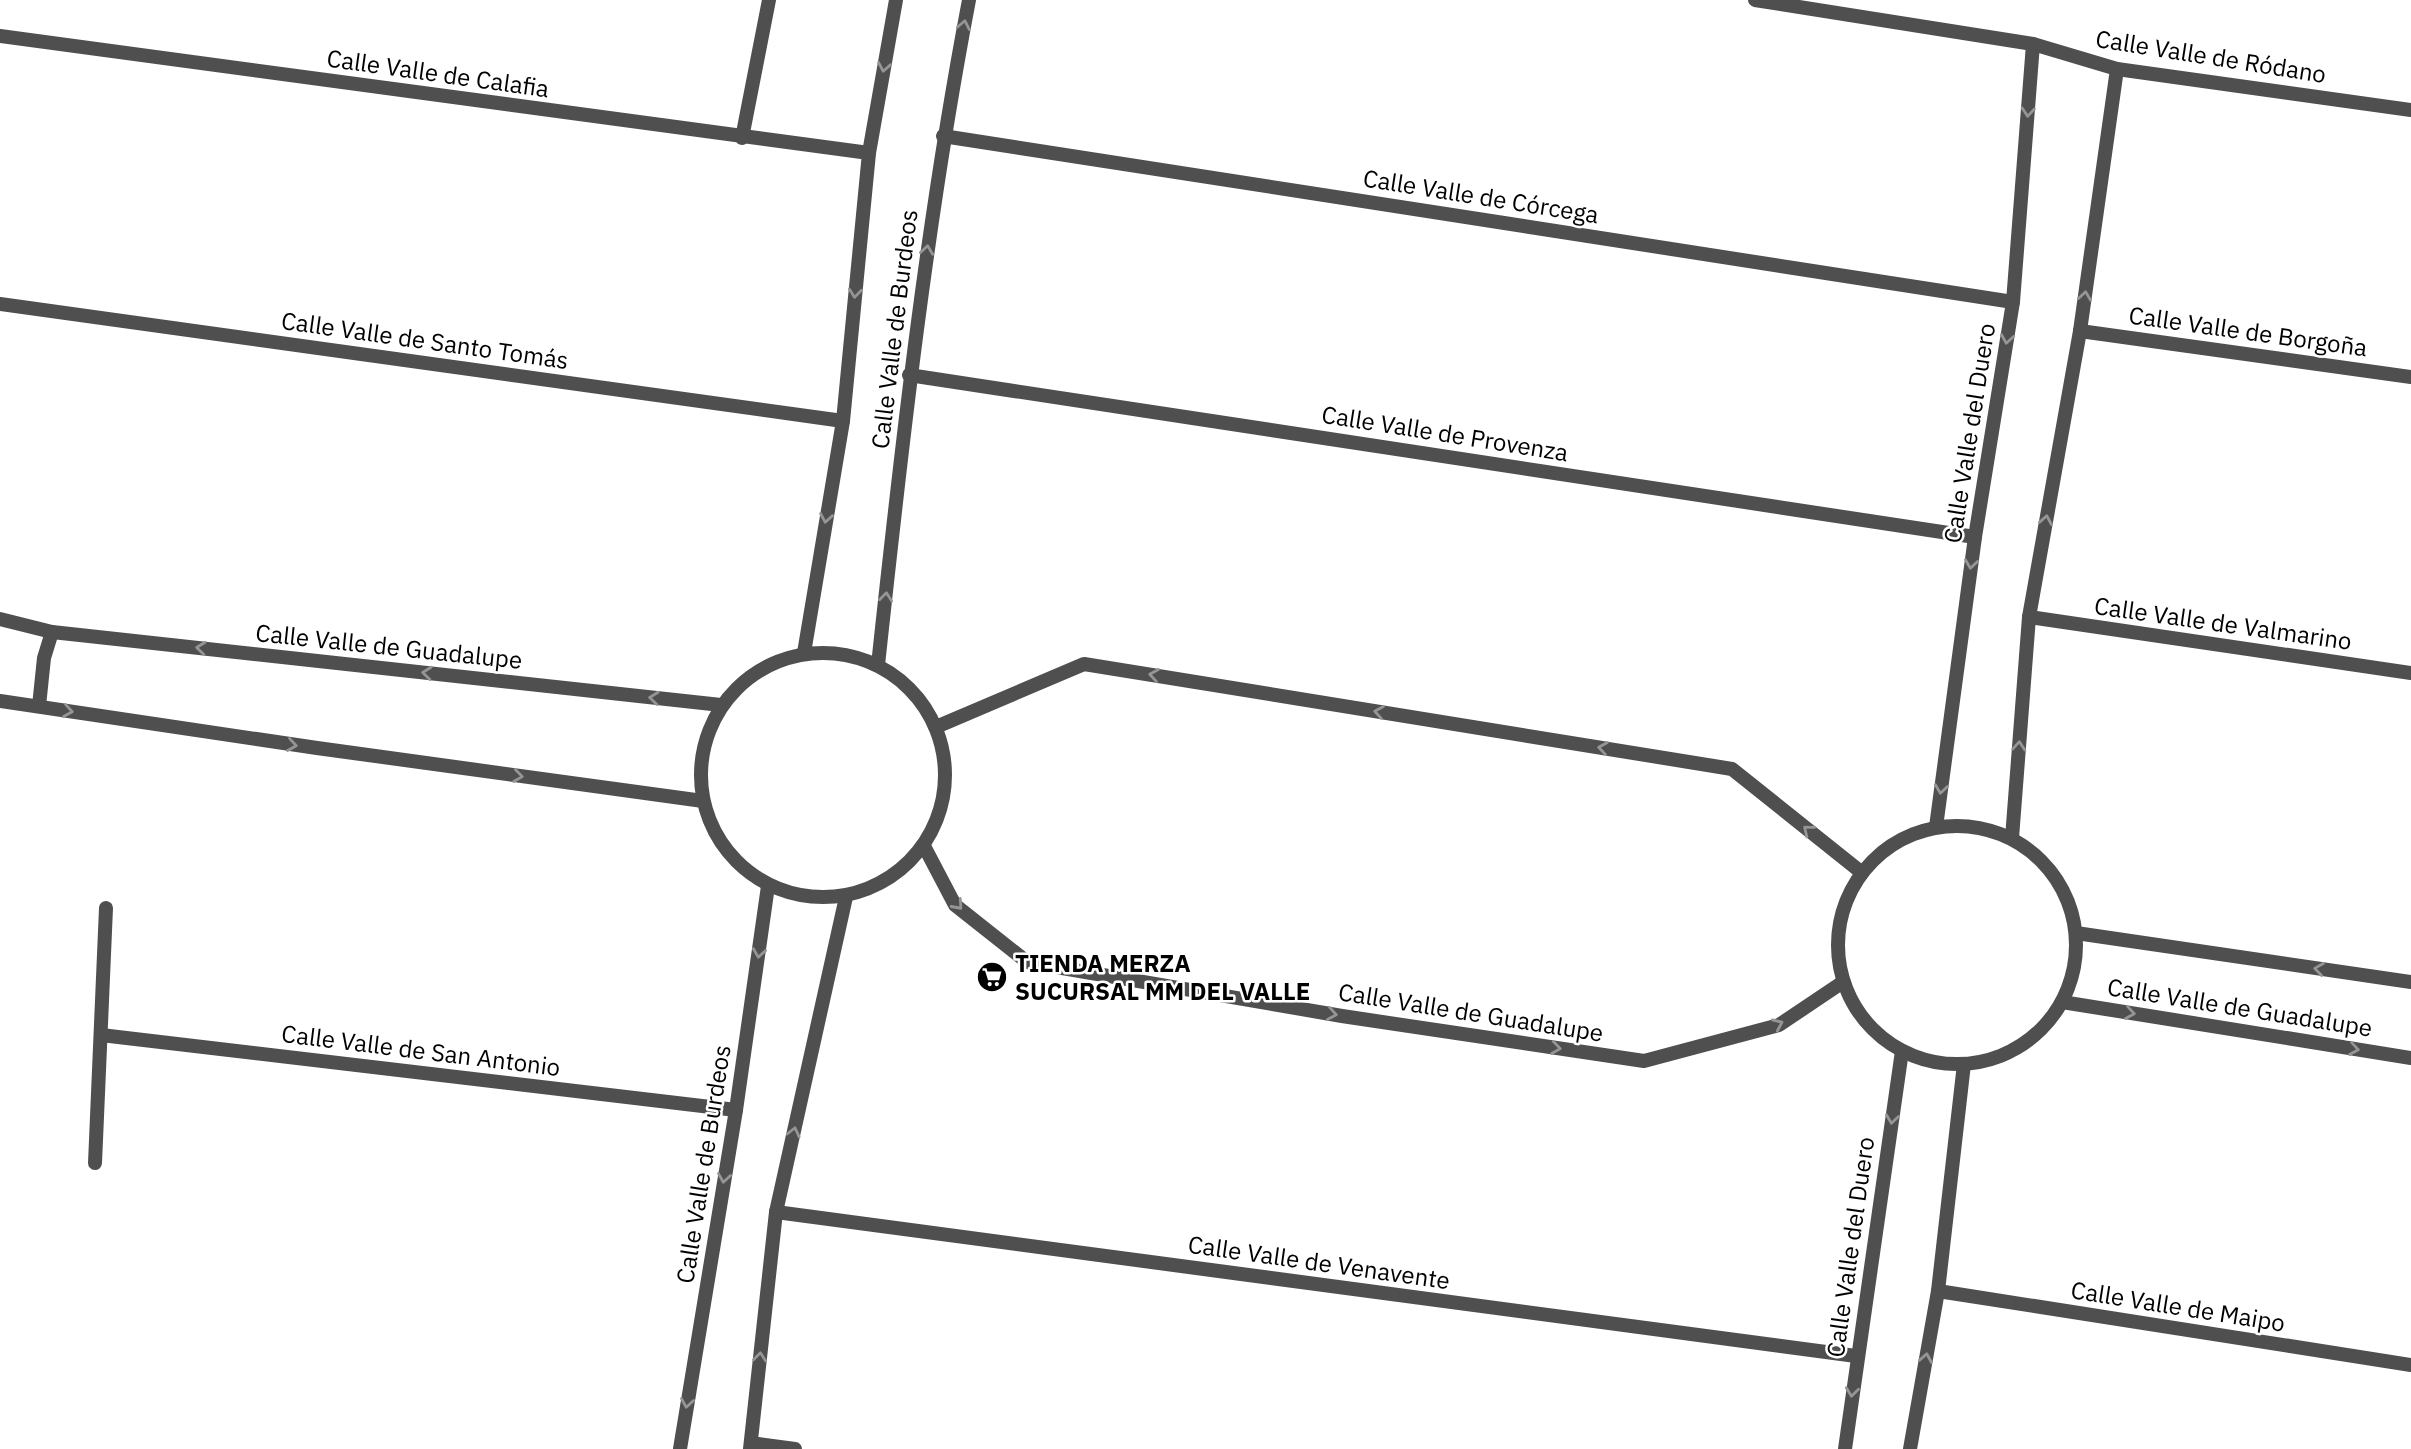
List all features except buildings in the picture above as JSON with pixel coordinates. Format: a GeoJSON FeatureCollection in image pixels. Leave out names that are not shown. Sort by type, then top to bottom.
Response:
{"type":"FeatureCollection","features":[{"type":"Feature","properties":{"kind":"street"},"geometry":{"type":"LineString","coordinates":[[742,138],[769,0]]}},
{"type":"Feature","properties":{"kind":"street","name":"Calle Valle de Burdeos"},"geometry":{"type":"LineString","coordinates":[[804,653],[843,421],[869,153],[896,0]]}},
{"type":"Feature","properties":{"kind":"street","name":"Calle Valle de Burdeos"},"geometry":{"type":"LineString","coordinates":[[878,665],[909,375],[943,136],[969,0]]}},
{"type":"Feature","properties":{"kind":"street","name":"Calle Valle de Ródano"},"geometry":{"type":"LineString","coordinates":[[1755,0],[2033,44],[2117,69],[2411,110]]}},
{"type":"Feature","properties":{"kind":"street","name":"Calle Valle de Calafia"},"geometry":{"type":"LineString","coordinates":[[0,36],[869,153]]}},
{"type":"Feature","properties":{"kind":"street","name":"Calle Valle del Duero"},"geometry":{"type":"LineString","coordinates":[[1936,827],[1975,537],[2012,302],[2033,44]]}},
{"type":"Feature","properties":{"kind":"street"},"geometry":{"type":"LineString","coordinates":[[2012,838],[2029,617],[2080,331],[2117,69]]}},
{"type":"Feature","properties":{"kind":"street","name":"Calle Valle de Córcega"},"geometry":{"type":"LineString","coordinates":[[943,136],[2012,302]]}},
{"type":"Feature","properties":{"kind":"street","name":"Calle Valle de Santo Tomás"},"geometry":{"type":"LineString","coordinates":[[0,304],[843,421]]}},
{"type":"Feature","properties":{"kind":"street","name":"Calle Valle de Borgoña"},"geometry":{"type":"LineString","coordinates":[[2080,331],[2411,377]]}},
{"type":"Feature","properties":{"kind":"street","name":"Calle Valle de Provenza"},"geometry":{"type":"LineString","coordinates":[[909,375],[1975,537]]}},
{"type":"Feature","properties":{"kind":"street","name":"Calle Valle de Valmarino"},"geometry":{"type":"LineString","coordinates":[[2029,617],[2411,673]]}},
{"type":"Feature","properties":{"kind":"street","name":"Calle Valle de Guadalupe"},"geometry":{"type":"LineString","coordinates":[[0,619],[51,632],[721,705]]}},
{"type":"Feature","properties":{"kind":"street"},"geometry":{"type":"LineString","coordinates":[[39,706],[44,658],[51,632]]}},
{"type":"Feature","properties":{"kind":"street"},"geometry":{"type":"LineString","coordinates":[[804,653],[842,653],[878,665],[902,681],[921,702],[936,727],[946,767],[942,809],[924,846],[890,880],[846,897],[811,898],[768,886],[743,869],[717,838],[703,801],[702,751],[721,705],[757,671],[804,653]]}},
{"type":"Feature","properties":{"kind":"street"},"geometry":{"type":"LineString","coordinates":[[936,727],[1084,664],[1732,769],[1861,873]]}},
{"type":"Feature","properties":{"kind":"street"},"geometry":{"type":"LineString","coordinates":[[0,701],[703,801]]}},
{"type":"Feature","properties":{"kind":"street"},"geometry":{"type":"LineString","coordinates":[[1936,827],[1975,827],[2012,838],[2043,863],[2066,895],[2076,933],[2074,969],[2062,1002],[2041,1031],[2012,1052],[1964,1064],[1939,1063],[1902,1051],[1866,1022],[1843,982],[1837,944],[1843,906],[1861,873],[1894,842],[1936,827]]}},
{"type":"Feature","properties":{"kind":"street","name":"Calle Valle de Guadalupe"},"geometry":{"type":"LineString","coordinates":[[924,846],[954,905],[1027,962],[1342,1016],[1644,1061],[1779,1025],[1843,982]]}},
{"type":"Feature","properties":{"kind":"street","name":"Calle Valle de Burdeos"},"geometry":{"type":"LineString","coordinates":[[680,1449],[736,1110],[768,886]]}},
{"type":"Feature","properties":{"kind":"street"},"geometry":{"type":"LineString","coordinates":[[796,1449],[751,1446],[776,1212],[846,897]]}},
{"type":"Feature","properties":{"kind":"street"},"geometry":{"type":"LineString","coordinates":[[95,1163],[106,908]]}},
{"type":"Feature","properties":{"kind":"street","name":"Calle Valle de Guadalupe"},"geometry":{"type":"LineString","coordinates":[[2076,933],[2411,982]]}},
{"type":"Feature","properties":{"kind":"street","name":"Calle Valle de Guadalupe"},"geometry":{"type":"LineString","coordinates":[[2062,1002],[2411,1058]]}},
{"type":"Feature","properties":{"kind":"street","name":"Calle Valle de San Antonio"},"geometry":{"type":"LineString","coordinates":[[101,1035],[736,1110]]}},
{"type":"Feature","properties":{"kind":"street","name":"Calle Valle del Duero"},"geometry":{"type":"LineString","coordinates":[[1844,1449],[1902,1051]]}},
{"type":"Feature","properties":{"kind":"street"},"geometry":{"type":"LineString","coordinates":[[1910,1449],[1938,1291],[1964,1064]]}},
{"type":"Feature","properties":{"kind":"street","name":"Calle Valle de Venavente"},"geometry":{"type":"LineString","coordinates":[[776,1212],[1856,1356]]}},
{"type":"Feature","properties":{"kind":"street","name":"Calle Valle de Maipo"},"geometry":{"type":"LineString","coordinates":[[1938,1291],[2411,1365]]}},
{"type":"Feature","properties":{"kind":"place","name":"TIENDA MERZA SUCURSAL MM DEL VALLE"},"geometry":{"type":"Point","coordinates":[992,977]}}]}
